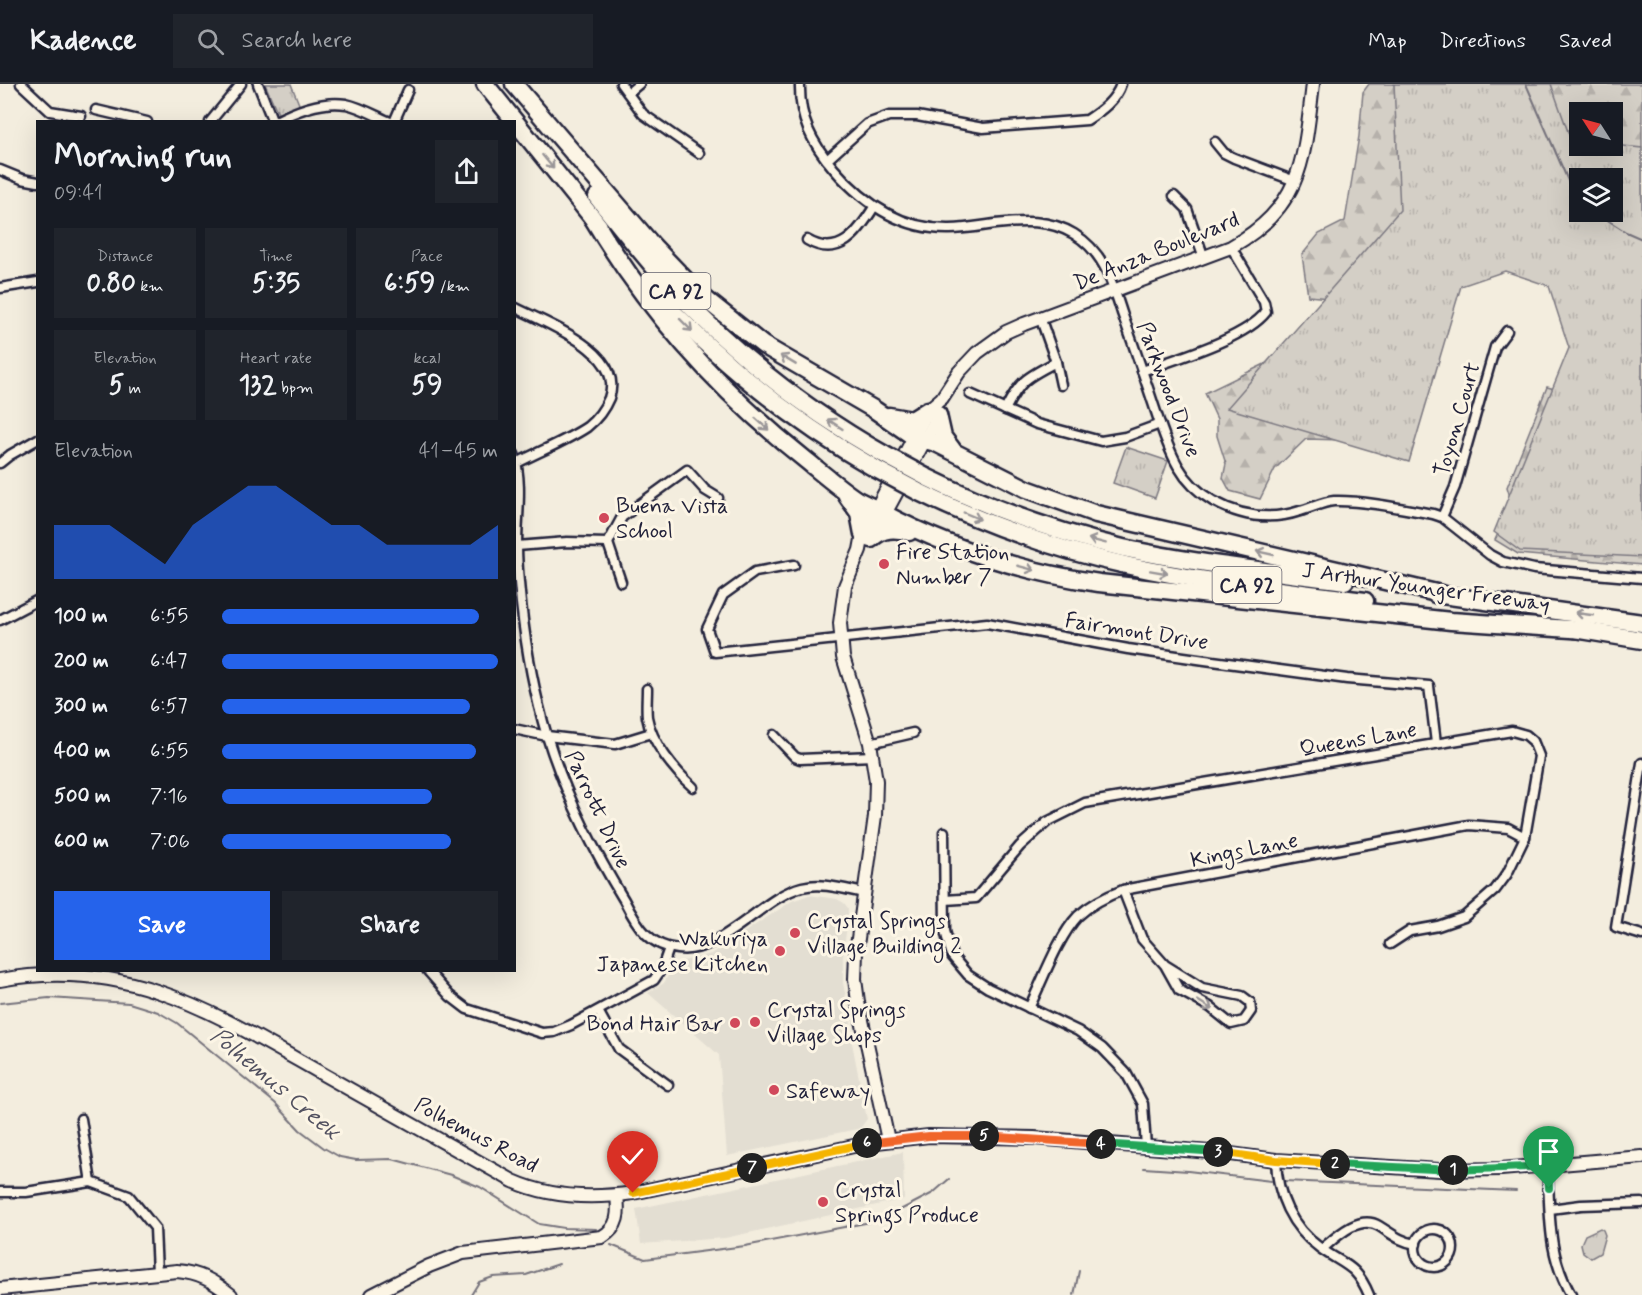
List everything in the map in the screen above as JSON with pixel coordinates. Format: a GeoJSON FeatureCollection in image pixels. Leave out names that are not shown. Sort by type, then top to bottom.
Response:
{"type":"FeatureCollection","features":[{"type":"Feature","properties":{"kind":"highway","name":"J Arthur Younger Freeway"},"geometry":{"type":"LineString","coordinates":[[485,84],[514,120]]}},
{"type":"Feature","properties":{"kind":"highway","name":"J Arthur Younger Freeway"},"geometry":{"type":"LineString","coordinates":[[506,84],[645,256],[703,318],[780,385],[881,462]]}},
{"type":"Feature","properties":{"kind":"highway"},"geometry":{"type":"LineString","coordinates":[[514,84],[652,246],[694,290],[764,345],[920,438],[1039,494],[1104,516],[1445,595]]}},
{"type":"Feature","properties":{"kind":"highway","name":"J Arthur Younger Freeway"},"geometry":{"type":"LineString","coordinates":[[516,123],[664,302],[732,368],[799,420],[922,484],[967,514],[1022,536],[1080,554],[1130,566],[1206,579],[1586,630],[1642,640]]}},
{"type":"Feature","properties":{"kind":"highway"},"geometry":{"type":"LineString","coordinates":[[592,217],[627,274],[693,356],[758,420],[856,499],[930,537]]}},
{"type":"Feature","properties":{"kind":"highway"},"geometry":{"type":"LineString","coordinates":[[875,410],[895,418],[908,420],[933,412],[944,439],[963,457]]}},
{"type":"Feature","properties":{"kind":"highway","name":"J Arthur Younger Freeway"},"geometry":{"type":"LineString","coordinates":[[922,484],[1059,530],[1124,548],[1208,563],[1642,623]]}},
{"type":"Feature","properties":{"kind":"highway"},"geometry":{"type":"LineString","coordinates":[[839,487],[859,513],[865,541],[880,532],[894,529],[930,537],[994,560],[1050,574],[1100,583],[1451,621],[1586,630]]}},
{"type":"Feature","properties":{"kind":"street"},"geometry":{"type":"LineString","coordinates":[[21,84],[51,111],[81,116]]}},
{"type":"Feature","properties":{"kind":"street"},"geometry":{"type":"LineString","coordinates":[[212,120],[239,84]]}},
{"type":"Feature","properties":{"kind":"street"},"geometry":{"type":"LineString","coordinates":[[258,84],[272,120]]}},
{"type":"Feature","properties":{"kind":"street"},"geometry":{"type":"LineString","coordinates":[[621,84],[643,114],[699,153]]}},
{"type":"Feature","properties":{"kind":"street"},"geometry":{"type":"LineString","coordinates":[[628,93],[639,84]]}},
{"type":"Feature","properties":{"kind":"street","name":"Parkwood Drive"},"geometry":{"type":"LineString","coordinates":[[800,84],[799,104],[810,135],[827,160],[852,189],[874,207],[916,226],[936,229],[1030,221],[1058,227],[1078,237],[1094,250],[1103,262],[1114,290],[1160,424],[1178,465],[1188,480],[1210,499],[1250,515],[1279,516],[1324,502],[1342,501],[1414,511],[1442,517],[1490,555],[1503,562],[1534,569],[1642,578]]}},
{"type":"Feature","properties":{"kind":"street"},"geometry":{"type":"LineString","coordinates":[[827,160],[867,124],[889,116],[917,116],[983,128],[1087,120],[1113,99],[1122,84]]}},
{"type":"Feature","properties":{"kind":"street","name":"De Anza Boulevard"},"geometry":{"type":"LineString","coordinates":[[888,1140],[856,992],[855,952],[876,805],[873,756],[845,666],[840,639],[842,596],[848,577],[933,412],[964,366],[983,348],[1006,332],[1041,317],[1231,247],[1252,236],[1280,208],[1295,181],[1306,147],[1312,84]]}},
{"type":"Feature","properties":{"kind":"street"},"geometry":{"type":"LineString","coordinates":[[393,120],[408,90]]}},
{"type":"Feature","properties":{"kind":"street"},"geometry":{"type":"LineString","coordinates":[[278,120],[301,110],[326,104],[346,104],[387,120]]}},
{"type":"Feature","properties":{"kind":"street"},"geometry":{"type":"LineString","coordinates":[[96,110],[138,120]]}},
{"type":"Feature","properties":{"kind":"street"},"geometry":{"type":"LineString","coordinates":[[1215,142],[1224,153],[1233,158],[1295,181]]}},
{"type":"Feature","properties":{"kind":"street"},"geometry":{"type":"LineString","coordinates":[[0,170],[22,179],[36,182]]}},
{"type":"Feature","properties":{"kind":"street"},"geometry":{"type":"LineString","coordinates":[[1174,196],[1187,209],[1204,258]]}},
{"type":"Feature","properties":{"kind":"street"},"geometry":{"type":"LineString","coordinates":[[807,240],[820,246],[831,247],[841,244],[858,230],[874,207]]}},
{"type":"Feature","properties":{"kind":"street"},"geometry":{"type":"LineString","coordinates":[[1142,371],[1224,340],[1258,321],[1266,312],[1264,302],[1231,247]]}},
{"type":"Feature","properties":{"kind":"street"},"geometry":{"type":"LineString","coordinates":[[0,288],[36,282]]}},
{"type":"Feature","properties":{"kind":"street"},"geometry":{"type":"LineString","coordinates":[[516,308],[584,344],[608,367],[611,381],[610,394],[605,408],[597,418],[586,427],[516,459]]}},
{"type":"Feature","properties":{"kind":"street"},"geometry":{"type":"LineString","coordinates":[[1041,317],[1056,362],[1060,384]]}},
{"type":"Feature","properties":{"kind":"street","name":"Toyon Court"},"geometry":{"type":"LineString","coordinates":[[1442,517],[1455,488],[1495,347],[1507,332]]}},
{"type":"Feature","properties":{"kind":"street"},"geometry":{"type":"LineString","coordinates":[[1005,410],[1020,384],[1056,362]]}},
{"type":"Feature","properties":{"kind":"street"},"geometry":{"type":"LineString","coordinates":[[970,394],[1037,424],[1101,441],[1125,437],[1160,424]]}},
{"type":"Feature","properties":{"kind":"street"},"geometry":{"type":"LineString","coordinates":[[0,463],[10,454],[36,440]]}},
{"type":"Feature","properties":{"kind":"street","name":"Parrott Drive"},"geometry":{"type":"LineString","coordinates":[[516,459],[519,494],[517,546],[521,604],[530,667],[547,736],[563,778],[607,873],[643,931],[654,941],[669,948]]}},
{"type":"Feature","properties":{"kind":"street"},"geometry":{"type":"LineString","coordinates":[[621,582],[608,543],[622,517],[687,470],[705,490],[718,498]]}},
{"type":"Feature","properties":{"kind":"street"},"geometry":{"type":"LineString","coordinates":[[517,546],[567,542],[608,543]]}},
{"type":"Feature","properties":{"kind":"street","name":"Fairmont Drive"},"geometry":{"type":"LineString","coordinates":[[794,565],[755,572],[723,595],[707,629],[715,652],[987,623],[1183,657],[1347,679],[1429,687],[1436,743]]}},
{"type":"Feature","properties":{"kind":"street"},"geometry":{"type":"LineString","coordinates":[[0,620],[36,601]]}},
{"type":"Feature","properties":{"kind":"street"},"geometry":{"type":"LineString","coordinates":[[647,689],[647,718],[651,733],[679,774],[693,787]]}},
{"type":"Feature","properties":{"kind":"street"},"geometry":{"type":"LineString","coordinates":[[516,729],[547,736],[615,744],[651,733]]}},
{"type":"Feature","properties":{"kind":"street","name":"Queens Lane"},"geometry":{"type":"LineString","coordinates":[[945,900],[976,898],[1020,846],[1047,822],[1085,803],[1512,731],[1526,735],[1533,741],[1539,756],[1525,837],[1507,874],[1495,890],[1464,917],[1438,926],[1410,931],[1390,944]]}},
{"type":"Feature","properties":{"kind":"street"},"geometry":{"type":"LineString","coordinates":[[870,743],[914,733]]}},
{"type":"Feature","properties":{"kind":"street"},"geometry":{"type":"LineString","coordinates":[[774,735],[800,759],[873,756]]}},
{"type":"Feature","properties":{"kind":"street"},"geometry":{"type":"LineString","coordinates":[[1642,764],[1616,927],[1642,935]]}},
{"type":"Feature","properties":{"kind":"street","name":"Kings Lane"},"geometry":{"type":"LineString","coordinates":[[1029,1008],[1063,938],[1078,916],[1103,898],[1123,890],[1469,825],[1508,828],[1525,837]]}},
{"type":"Feature","properties":{"kind":"street"},"geometry":{"type":"LineString","coordinates":[[944,832],[945,931],[952,956],[968,975],[988,988],[1078,1031],[1102,1048],[1126,1073],[1143,1104],[1146,1147]]}},
{"type":"Feature","properties":{"kind":"street"},"geometry":{"type":"LineString","coordinates":[[429,972],[450,996],[467,1009],[542,1033],[554,1032],[572,1026],[654,980],[662,968],[669,948],[691,949],[707,945],[800,887],[818,885],[864,892]]}},
{"type":"Feature","properties":{"kind":"street"},"geometry":{"type":"LineString","coordinates":[[1123,890],[1142,939],[1165,965],[1179,990],[1210,1007],[1231,1024],[1244,1021],[1251,1011],[1250,1002],[1242,996],[1202,988],[1165,965]]}},
{"type":"Feature","properties":{"kind":"street","name":"Polhemus Road"},"geometry":{"type":"LineString","coordinates":[[0,980],[37,976],[85,976],[128,983],[170,994],[226,1020],[513,1181],[539,1190],[568,1196],[617,1196],[888,1140],[940,1136],[995,1136],[1223,1153],[1276,1160],[1450,1170],[1548,1166],[1642,1157]]}},
{"type":"Feature","properties":{"kind":"street"},"geometry":{"type":"LineString","coordinates":[[598,1011],[619,1049],[668,1085]]}},
{"type":"Feature","properties":{"kind":"street"},"geometry":{"type":"LineString","coordinates":[[81,1119],[91,1182]]}},
{"type":"Feature","properties":{"kind":"street"},"geometry":{"type":"LineString","coordinates":[[1276,1160],[1279,1187],[1287,1208],[1299,1229],[1322,1249],[1355,1270],[1369,1295]]}},
{"type":"Feature","properties":{"kind":"street"},"geometry":{"type":"LineString","coordinates":[[1548,1166],[1555,1260],[1571,1295]]}},
{"type":"Feature","properties":{"kind":"street"},"geometry":{"type":"LineString","coordinates":[[0,1192],[26,1192],[91,1182],[129,1196],[155,1228],[157,1273]]}},
{"type":"Feature","properties":{"kind":"street"},"geometry":{"type":"LineString","coordinates":[[372,1295],[429,1266],[464,1253],[602,1237],[616,1223],[619,1210],[617,1196]]}},
{"type":"Feature","properties":{"kind":"street"},"geometry":{"type":"LineString","coordinates":[[1550,1209],[1581,1205],[1642,1203]]}},
{"type":"Feature","properties":{"kind":"street"},"geometry":{"type":"LineString","coordinates":[[1322,1249],[1346,1229],[1365,1223],[1376,1224],[1404,1243],[1416,1244]]}},
{"type":"Feature","properties":{"kind":"street"},"geometry":{"type":"LineString","coordinates":[[1427,1230],[1444,1232],[1452,1242],[1450,1257],[1440,1266],[1424,1265],[1416,1255],[1416,1244],[1417,1239],[1427,1230]]}},
{"type":"Feature","properties":{"kind":"street"},"geometry":{"type":"LineString","coordinates":[[0,1289],[157,1273],[194,1273],[207,1278],[231,1295]]}},
{"type":"Feature","properties":{"kind":"shaded area"},"geometry":{"type":"Polygon","coordinates":[[[809,895],[837,899],[848,908],[843,983],[867,1119],[857,1129],[727,1156],[719,1055],[648,993],[664,983],[675,963],[711,954],[792,901],[809,895]]]}},
{"type":"Feature","properties":{"kind":"shaded area"},"geometry":{"type":"Polygon","coordinates":[[[903,1152],[904,1199],[725,1238],[641,1244],[636,1209],[903,1152]]]}},
{"type":"Feature","properties":{"kind":"green space"},"geometry":{"type":"Polygon","coordinates":[[[265,84],[291,84],[301,109],[280,118],[265,84]]]}},
{"type":"Feature","properties":{"kind":"green space"},"geometry":{"type":"Polygon","coordinates":[[[1369,84],[1642,84],[1642,565],[1518,554],[1495,540],[1512,503],[1507,487],[1547,387],[1574,394],[1606,326],[1527,261],[1459,281],[1343,440],[1306,439],[1275,469],[1260,499],[1230,491],[1223,478],[1226,464],[1217,436],[1217,419],[1205,393],[1275,359],[1341,299],[1308,296],[1302,255],[1319,234],[1345,221],[1359,136],[1363,92],[1369,84]]]}},
{"type":"Feature","properties":{"kind":"green space"},"geometry":{"type":"Polygon","coordinates":[[[1394,84],[1551,84],[1569,134],[1569,156],[1623,156],[1623,146],[1642,148],[1642,557],[1520,551],[1494,532],[1569,348],[1549,286],[1505,271],[1461,286],[1409,462],[1227,408],[1400,210],[1394,84]]]}},
{"type":"Feature","properties":{"kind":"green space"},"geometry":{"type":"Polygon","coordinates":[[[1126,447],[1168,461],[1155,498],[1113,483],[1126,447]]]}},
{"type":"Feature","properties":{"kind":"green space"},"geometry":{"type":"Polygon","coordinates":[[[1600,1228],[1605,1235],[1600,1253],[1591,1258],[1583,1252],[1581,1244],[1585,1235],[1600,1228]]]}},
{"type":"Feature","properties":{"kind":"waterway"},"geometry":{"type":"LineString","coordinates":[[1526,84],[1569,183]]}},
{"type":"Feature","properties":{"kind":"waterway"},"geometry":{"type":"LineString","coordinates":[[1610,222],[1642,239]]}},
{"type":"Feature","properties":{"kind":"waterway","name":"Polhemus Creek"},"geometry":{"type":"LineString","coordinates":[[0,1003],[49,998],[129,1003],[158,1012],[177,1023],[275,1103],[300,1130],[340,1157],[356,1160],[392,1159],[451,1175],[480,1187],[539,1224],[564,1228],[596,1229]]}},
{"type":"Feature","properties":{"kind":"waterway","name":"Polhemus Creek"},"geometry":{"type":"LineString","coordinates":[[1144,1168],[1271,1181]]}},
{"type":"Feature","properties":{"kind":"waterway","name":"Polhemus Creek"},"geometry":{"type":"LineString","coordinates":[[611,1245],[645,1259],[745,1246],[881,1220],[933,1193],[949,1179]]}},
{"type":"Feature","properties":{"kind":"waterway"},"geometry":{"type":"LineString","coordinates":[[1284,1181],[1516,1191]]}},
{"type":"Feature","properties":{"kind":"waterway"},"geometry":{"type":"LineString","coordinates":[[471,1295],[479,1282],[493,1277],[526,1275],[559,1264]]}},
{"type":"Feature","properties":{"kind":"waterway"},"geometry":{"type":"LineString","coordinates":[[1074,1295],[1079,1271]]}},
{"type":"Feature","properties":{"kind":"place","name":"Buena Vista School"},"geometry":{"type":"Point","coordinates":[604,518]}},
{"type":"Feature","properties":{"kind":"place","name":"Fire Station Number 7"},"geometry":{"type":"Point","coordinates":[884,564]}},
{"type":"Feature","properties":{"kind":"place","name":"Crystal Springs Village Building 2"},"geometry":{"type":"Point","coordinates":[795,933]}},
{"type":"Feature","properties":{"kind":"place","name":"Wakuriya Japanese Kitchen"},"geometry":{"type":"Point","coordinates":[780,951]}},
{"type":"Feature","properties":{"kind":"place","name":"Crystal Springs Village Shops"},"geometry":{"type":"Point","coordinates":[755,1022]}},
{"type":"Feature","properties":{"kind":"place","name":"Bond Hair Bar"},"geometry":{"type":"Point","coordinates":[735,1023]}},
{"type":"Feature","properties":{"kind":"place","name":"Safeway"},"geometry":{"type":"Point","coordinates":[774,1090]}},
{"type":"Feature","properties":{"kind":"place","name":"Crystal Springs Produce"},"geometry":{"type":"Point","coordinates":[823,1202]}},
{"type":"Feature","properties":{"kind":"route"},"geometry":{"type":"LineString","coordinates":[[633,1193],[868,1143],[929,1136],[1034,1138],[1184,1149],[1276,1160],[1415,1168],[1481,1170],[1548,1166],[1549,1188]]}}]}
